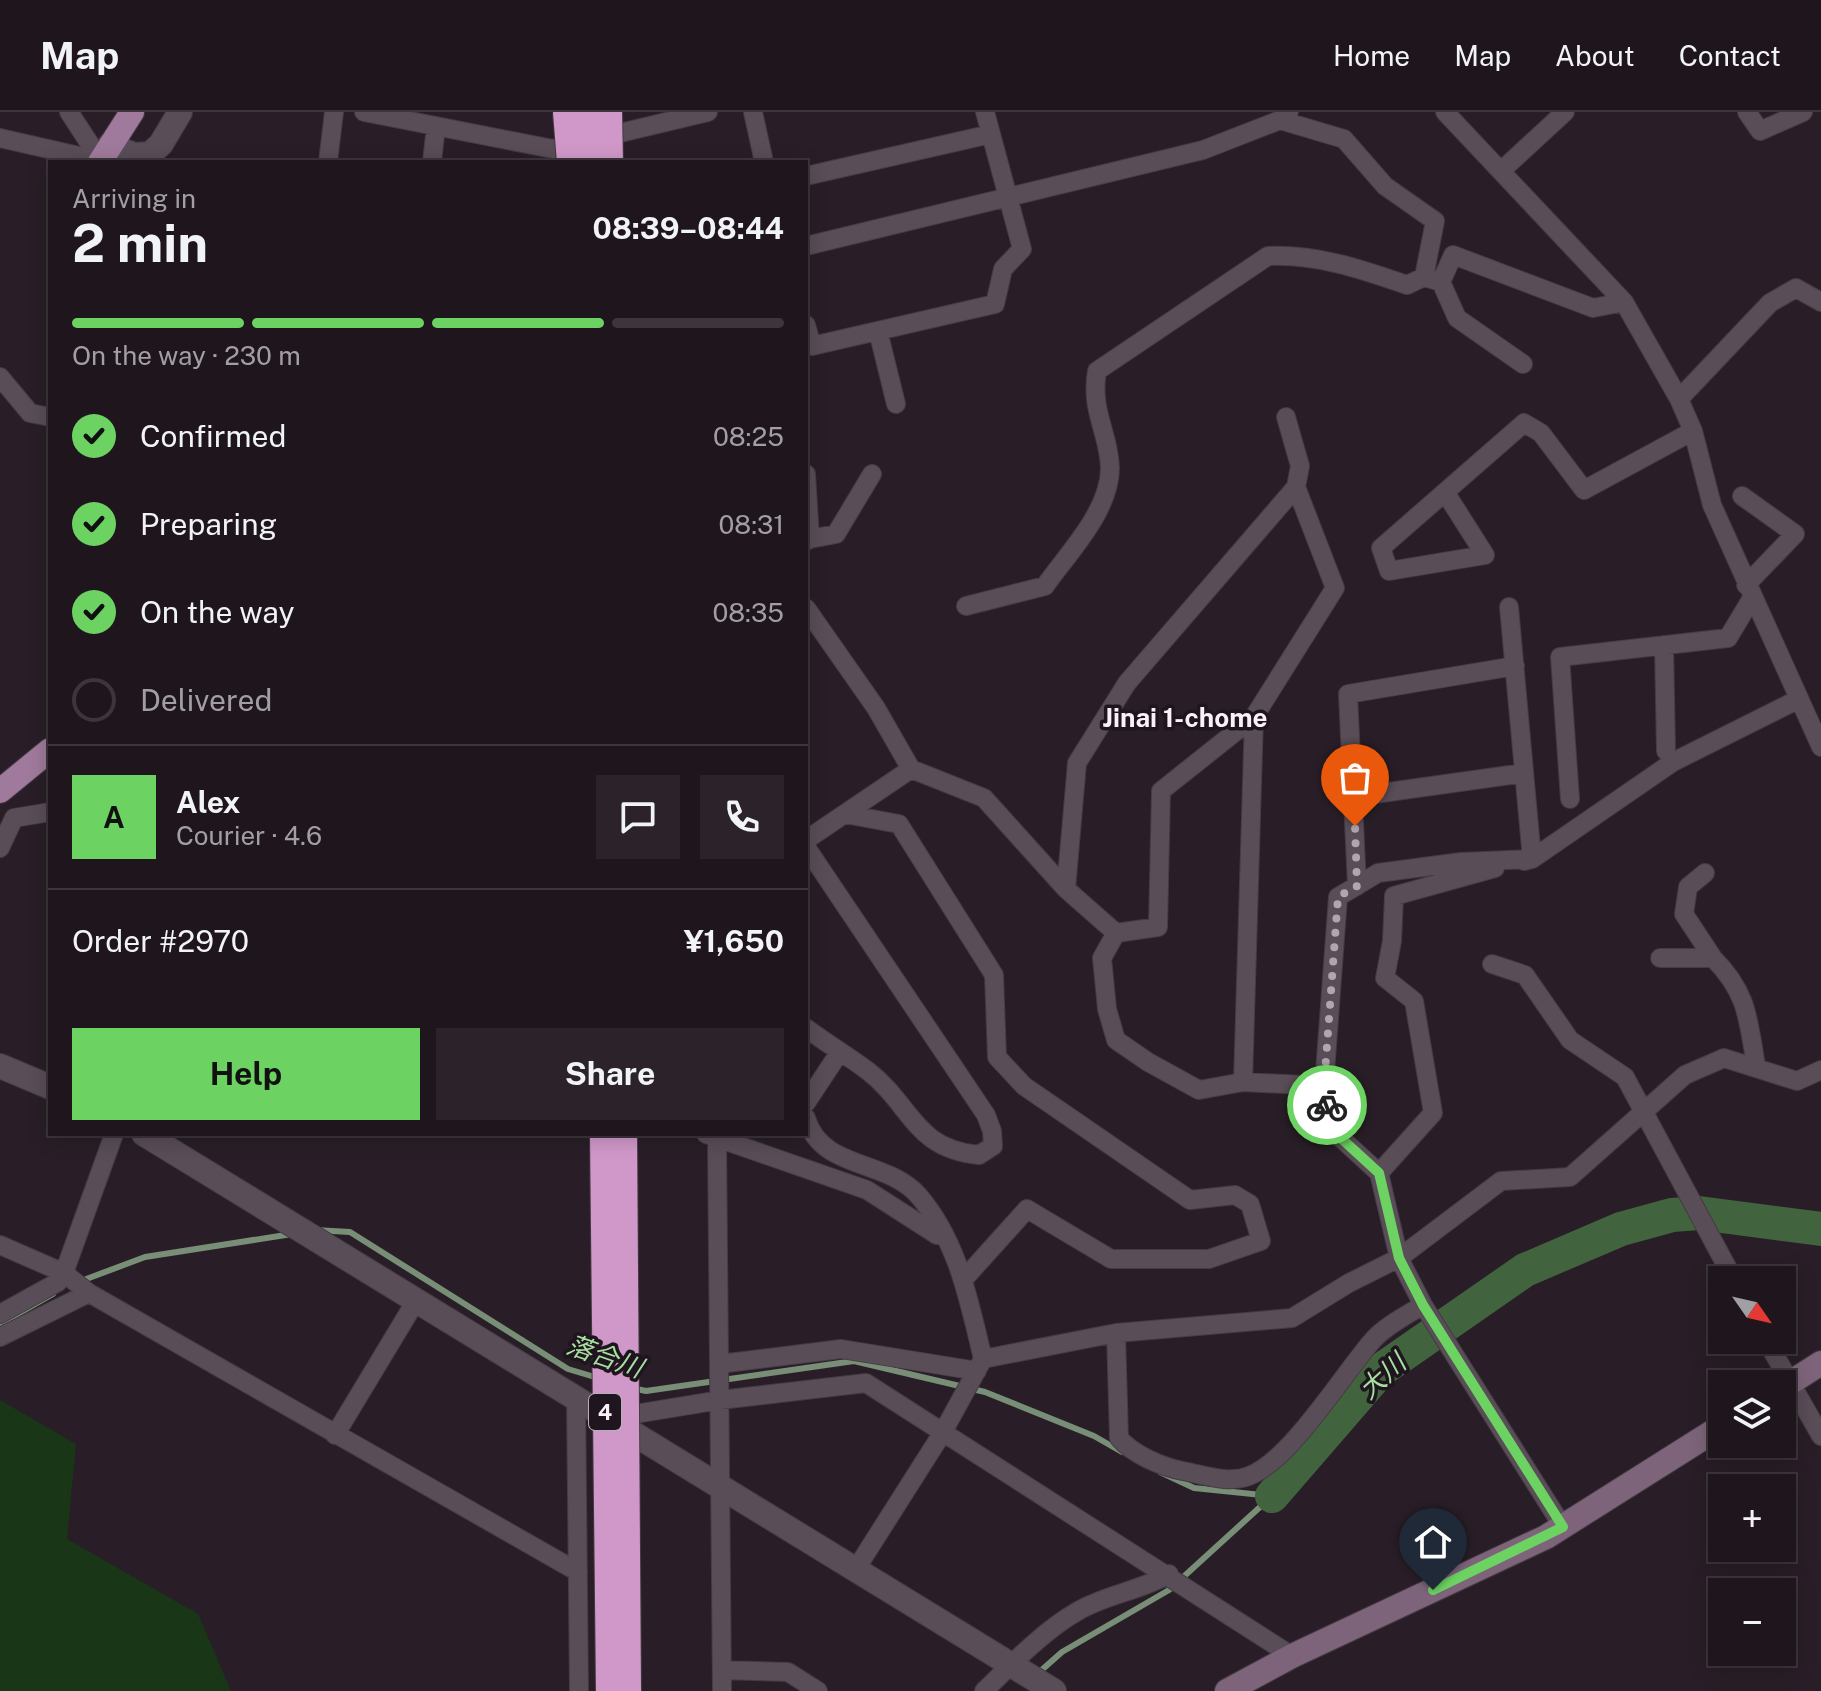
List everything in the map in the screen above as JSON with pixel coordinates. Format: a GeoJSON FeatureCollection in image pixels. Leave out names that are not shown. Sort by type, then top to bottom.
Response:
{"type":"FeatureCollection","features":[{"type":"Feature","properties":{"kind":"highway"},"geometry":{"type":"LineString","coordinates":[[565,112],[569,160]]}},
{"type":"Feature","properties":{"kind":"highway"},"geometry":{"type":"LineString","coordinates":[[586,112],[587,160]]}},
{"type":"Feature","properties":{"kind":"highway"},"geometry":{"type":"LineString","coordinates":[[610,112],[611,160]]}},
{"type":"Feature","properties":{"kind":"highway","name":"4"},"geometry":{"type":"LineString","coordinates":[[602,1136],[608,1691]]}},
{"type":"Feature","properties":{"kind":"highway","name":"4"},"geometry":{"type":"LineString","coordinates":[[625,1136],[629,1691]]}},
{"type":"Feature","properties":{"kind":"main road"},"geometry":{"type":"LineString","coordinates":[[104,156],[132,112]]}},
{"type":"Feature","properties":{"kind":"main road"},"geometry":{"type":"LineString","coordinates":[[0,791],[48,752]]}},
{"type":"Feature","properties":{"kind":"main road"},"geometry":{"type":"LineString","coordinates":[[1796,1379],[1821,1363]]}},
{"type":"Feature","properties":{"kind":"main road"},"geometry":{"type":"LineString","coordinates":[[1227,1691],[1292,1656],[1563,1527],[1708,1435]]}},
{"type":"Feature","properties":{"kind":"street"},"geometry":{"type":"LineString","coordinates":[[69,112],[104,156]]}},
{"type":"Feature","properties":{"kind":"street"},"geometry":{"type":"LineString","coordinates":[[0,138],[104,156],[150,154],[161,144],[180,112]]}},
{"type":"Feature","properties":{"kind":"street"},"geometry":{"type":"LineString","coordinates":[[328,160],[334,112]]}},
{"type":"Feature","properties":{"kind":"street"},"geometry":{"type":"LineString","coordinates":[[364,112],[553,149],[708,112]]}},
{"type":"Feature","properties":{"kind":"street"},"geometry":{"type":"LineString","coordinates":[[753,112],[764,160]]}},
{"type":"Feature","properties":{"kind":"street"},"geometry":{"type":"LineString","coordinates":[[808,332],[812,346],[995,304],[1003,269],[1022,249],[985,112]]}},
{"type":"Feature","properties":{"kind":"street"},"geometry":{"type":"LineString","coordinates":[[1445,112],[1624,302],[1679,399],[1693,431],[1712,505],[1821,747]]}},
{"type":"Feature","properties":{"kind":"street"},"geometry":{"type":"LineString","coordinates":[[1502,170],[1565,112]]}},
{"type":"Feature","properties":{"kind":"street"},"geometry":{"type":"LineString","coordinates":[[1747,112],[1760,131],[1803,112]]}},
{"type":"Feature","properties":{"kind":"street"},"geometry":{"type":"LineString","coordinates":[[808,246],[1203,150],[1285,116],[1344,139],[1385,186],[1435,221],[1432,280],[1457,318],[1523,364]]}},
{"type":"Feature","properties":{"kind":"street"},"geometry":{"type":"LineString","coordinates":[[432,160],[436,126]]}},
{"type":"Feature","properties":{"kind":"street"},"geometry":{"type":"LineString","coordinates":[[808,176],[991,134]]}},
{"type":"Feature","properties":{"kind":"street"},"geometry":{"type":"LineString","coordinates":[[966,606],[1045,586],[1100,508],[1110,468],[1093,394],[1097,371],[1268,256],[1295,255],[1354,267],[1407,285],[1432,280],[1453,255],[1593,308],[1624,302]]}},
{"type":"Feature","properties":{"kind":"street"},"geometry":{"type":"LineString","coordinates":[[1679,399],[1770,303],[1796,288],[1821,302]]}},
{"type":"Feature","properties":{"kind":"street"},"geometry":{"type":"LineString","coordinates":[[878,331],[896,404]]}},
{"type":"Feature","properties":{"kind":"street"},"geometry":{"type":"LineString","coordinates":[[0,377],[30,413],[48,417]]}},
{"type":"Feature","properties":{"kind":"street"},"geometry":{"type":"LineString","coordinates":[[1066,889],[1077,763],[1127,683],[1296,487],[1300,466],[1286,417]]}},
{"type":"Feature","properties":{"kind":"street"},"geometry":{"type":"LineString","coordinates":[[1445,492],[1485,555],[1389,571],[1381,548],[1445,492],[1524,423],[1541,433],[1584,490],[1693,431]]}},
{"type":"Feature","properties":{"kind":"street"},"geometry":{"type":"LineString","coordinates":[[808,540],[836,534],[872,474]]}},
{"type":"Feature","properties":{"kind":"street"},"geometry":{"type":"LineString","coordinates":[[808,611],[876,708],[911,769],[984,798],[1066,889],[1116,933],[1158,927],[1161,791],[1254,717],[1335,588],[1296,487]]}},
{"type":"Feature","properties":{"kind":"street"},"geometry":{"type":"LineString","coordinates":[[1570,799],[1560,657],[1728,638],[1749,591],[1795,534],[1742,496]]}},
{"type":"Feature","properties":{"kind":"street"},"geometry":{"type":"LineString","coordinates":[[1509,607],[1532,859]]}},
{"type":"Feature","properties":{"kind":"street"},"geometry":{"type":"LineString","coordinates":[[1664,645],[1666,751]]}},
{"type":"Feature","properties":{"kind":"street"},"geometry":{"type":"LineString","coordinates":[[1357,886],[1348,694],[1515,666]]}},
{"type":"Feature","properties":{"kind":"street"},"geometry":{"type":"LineString","coordinates":[[1379,1173],[1433,1113],[1414,1001],[1385,978],[1392,941],[1394,896],[1532,859],[1673,762],[1799,699]]}},
{"type":"Feature","properties":{"kind":"street"},"geometry":{"type":"LineString","coordinates":[[1243,1082],[1254,717]]}},
{"type":"Feature","properties":{"kind":"street"},"geometry":{"type":"LineString","coordinates":[[808,839],[911,769]]}},
{"type":"Feature","properties":{"kind":"street"},"geometry":{"type":"LineString","coordinates":[[1353,797],[1524,773]]}},
{"type":"Feature","properties":{"kind":"street"},"geometry":{"type":"LineString","coordinates":[[0,848],[14,818],[48,812]]}},
{"type":"Feature","properties":{"kind":"street"},"geometry":{"type":"LineString","coordinates":[[845,814],[899,824],[994,975],[997,1057],[1024,1086],[1190,1200],[1235,1195],[1250,1204],[1261,1241],[1209,1259],[1111,1259],[1027,1209],[963,1280]]}},
{"type":"Feature","properties":{"kind":"street"},"geometry":{"type":"LineString","coordinates":[[808,850],[986,1115],[993,1146],[979,1155],[955,1153],[923,1135],[870,1072],[808,1030]]}},
{"type":"Feature","properties":{"kind":"street"},"geometry":{"type":"LineString","coordinates":[[1532,859],[1461,862],[1378,873],[1338,897],[1324,1086],[1331,1129],[1379,1173],[1399,1258],[1423,1305],[1563,1527]]}},
{"type":"Feature","properties":{"kind":"street"},"geometry":{"type":"LineString","coordinates":[[1705,873],[1688,887],[1684,914],[1713,958],[1735,980],[1747,1014],[1756,1066]]}},
{"type":"Feature","properties":{"kind":"street"},"geometry":{"type":"LineString","coordinates":[[1116,933],[1102,958],[1107,1009],[1116,1040],[1199,1090],[1243,1082],[1324,1086]]}},
{"type":"Feature","properties":{"kind":"street"},"geometry":{"type":"LineString","coordinates":[[1660,958],[1713,958]]}},
{"type":"Feature","properties":{"kind":"street"},"geometry":{"type":"LineString","coordinates":[[1492,964],[1525,975],[1570,1040],[1625,1077],[1726,1266]]}},
{"type":"Feature","properties":{"kind":"street"},"geometry":{"type":"LineString","coordinates":[[808,1100],[839,1053]]}},
{"type":"Feature","properties":{"kind":"street"},"geometry":{"type":"LineString","coordinates":[[719,1364],[841,1349],[980,1365],[1116,1333],[1292,1318],[1349,1283],[1399,1258],[1501,1181],[1570,1177],[1645,1114],[1685,1075],[1724,1058],[1797,1081],[1821,1070]]}},
{"type":"Feature","properties":{"kind":"street"},"geometry":{"type":"LineString","coordinates":[[0,1066],[48,1086]]}},
{"type":"Feature","properties":{"kind":"street"},"geometry":{"type":"LineString","coordinates":[[808,1124],[824,1147],[846,1160],[892,1176],[917,1194],[952,1247],[963,1280],[980,1365],[943,1432],[856,1569]]}},
{"type":"Feature","properties":{"kind":"street"},"geometry":{"type":"LineString","coordinates":[[0,1314],[58,1282],[64,1273],[113,1136]]}},
{"type":"Feature","properties":{"kind":"street"},"geometry":{"type":"LineString","coordinates":[[147,1136],[1035,1680]]}},
{"type":"Feature","properties":{"kind":"street"},"geometry":{"type":"LineString","coordinates":[[722,1691],[722,1487],[711,1137],[867,1190],[920,1221],[952,1247]]}},
{"type":"Feature","properties":{"kind":"street"},"geometry":{"type":"LineString","coordinates":[[0,1245],[64,1273],[89,1293],[578,1572]]}},
{"type":"Feature","properties":{"kind":"street"},"geometry":{"type":"LineString","coordinates":[[0,1337],[89,1293]]}},
{"type":"Feature","properties":{"kind":"street"},"geometry":{"type":"LineString","coordinates":[[335,1435],[417,1299]]}},
{"type":"Feature","properties":{"kind":"street"},"geometry":{"type":"LineString","coordinates":[[1116,1333],[1119,1438],[1127,1448],[1174,1470],[1227,1480],[1250,1476],[1268,1465],[1295,1438],[1375,1337],[1423,1305]]}},
{"type":"Feature","properties":{"kind":"street"},"geometry":{"type":"LineString","coordinates":[[612,1418],[720,1400],[866,1383],[1169,1574],[1292,1656]]}},
{"type":"Feature","properties":{"kind":"street"},"geometry":{"type":"LineString","coordinates":[[576,1396],[579,1691]]}},
{"type":"Feature","properties":{"kind":"street"},"geometry":{"type":"LineString","coordinates":[[1796,1400],[1821,1436]]}},
{"type":"Feature","properties":{"kind":"street"},"geometry":{"type":"LineString","coordinates":[[984,1691],[1035,1680],[1076,1612],[1106,1597],[1144,1588],[1169,1574]]}},
{"type":"Feature","properties":{"kind":"street"},"geometry":{"type":"LineString","coordinates":[[722,1670],[788,1672],[818,1691]]}},
{"type":"Feature","properties":{"kind":"green space"},"geometry":{"type":"Polygon","coordinates":[[[0,1400],[76,1444],[67,1539],[198,1614],[231,1691],[0,1691],[0,1400]]]}},
{"type":"Feature","properties":{"kind":"waterway","name":"大川"},"geometry":{"type":"LineString","coordinates":[[1272,1496],[1381,1370],[1525,1270],[1621,1229],[1672,1215],[1699,1213],[1821,1229]]}},
{"type":"Feature","properties":{"kind":"waterway","name":"落合川"},"geometry":{"type":"LineString","coordinates":[[315,1230],[350,1232],[568,1369],[598,1378]]}},
{"type":"Feature","properties":{"kind":"waterway","name":"落合川"},"geometry":{"type":"LineString","coordinates":[[81,1281],[145,1257],[292,1234]]}},
{"type":"Feature","properties":{"kind":"waterway","name":"落合川"},"geometry":{"type":"LineString","coordinates":[[0,1324],[53,1294]]}},
{"type":"Feature","properties":{"kind":"waterway","name":"落合川"},"geometry":{"type":"LineString","coordinates":[[632,1388],[646,1391],[854,1361],[985,1392],[1094,1436],[1122,1452]]}},
{"type":"Feature","properties":{"kind":"waterway","name":"落合川"},"geometry":{"type":"LineString","coordinates":[[1160,1472],[1194,1488],[1272,1496]]}},
{"type":"Feature","properties":{"kind":"waterway","name":"大川"},"geometry":{"type":"LineString","coordinates":[[1036,1675],[1062,1652],[1169,1590],[1271,1497]]}},
{"type":"Feature","properties":{"kind":"way so far"},"geometry":{"type":"LineString","coordinates":[[1327,1105],[1324,1086],[1338,897],[1357,886],[1355,826]]}},
{"type":"Feature","properties":{"kind":"district","name":"Jinai 1-chome"},"geometry":{"type":"Point","coordinates":[1185,717]}},
{"type":"Feature","properties":{"kind":"route"},"geometry":{"type":"LineString","coordinates":[[1327,1105],[1331,1129],[1379,1173],[1399,1258],[1423,1305],[1563,1527],[1433,1590]]}}]}
